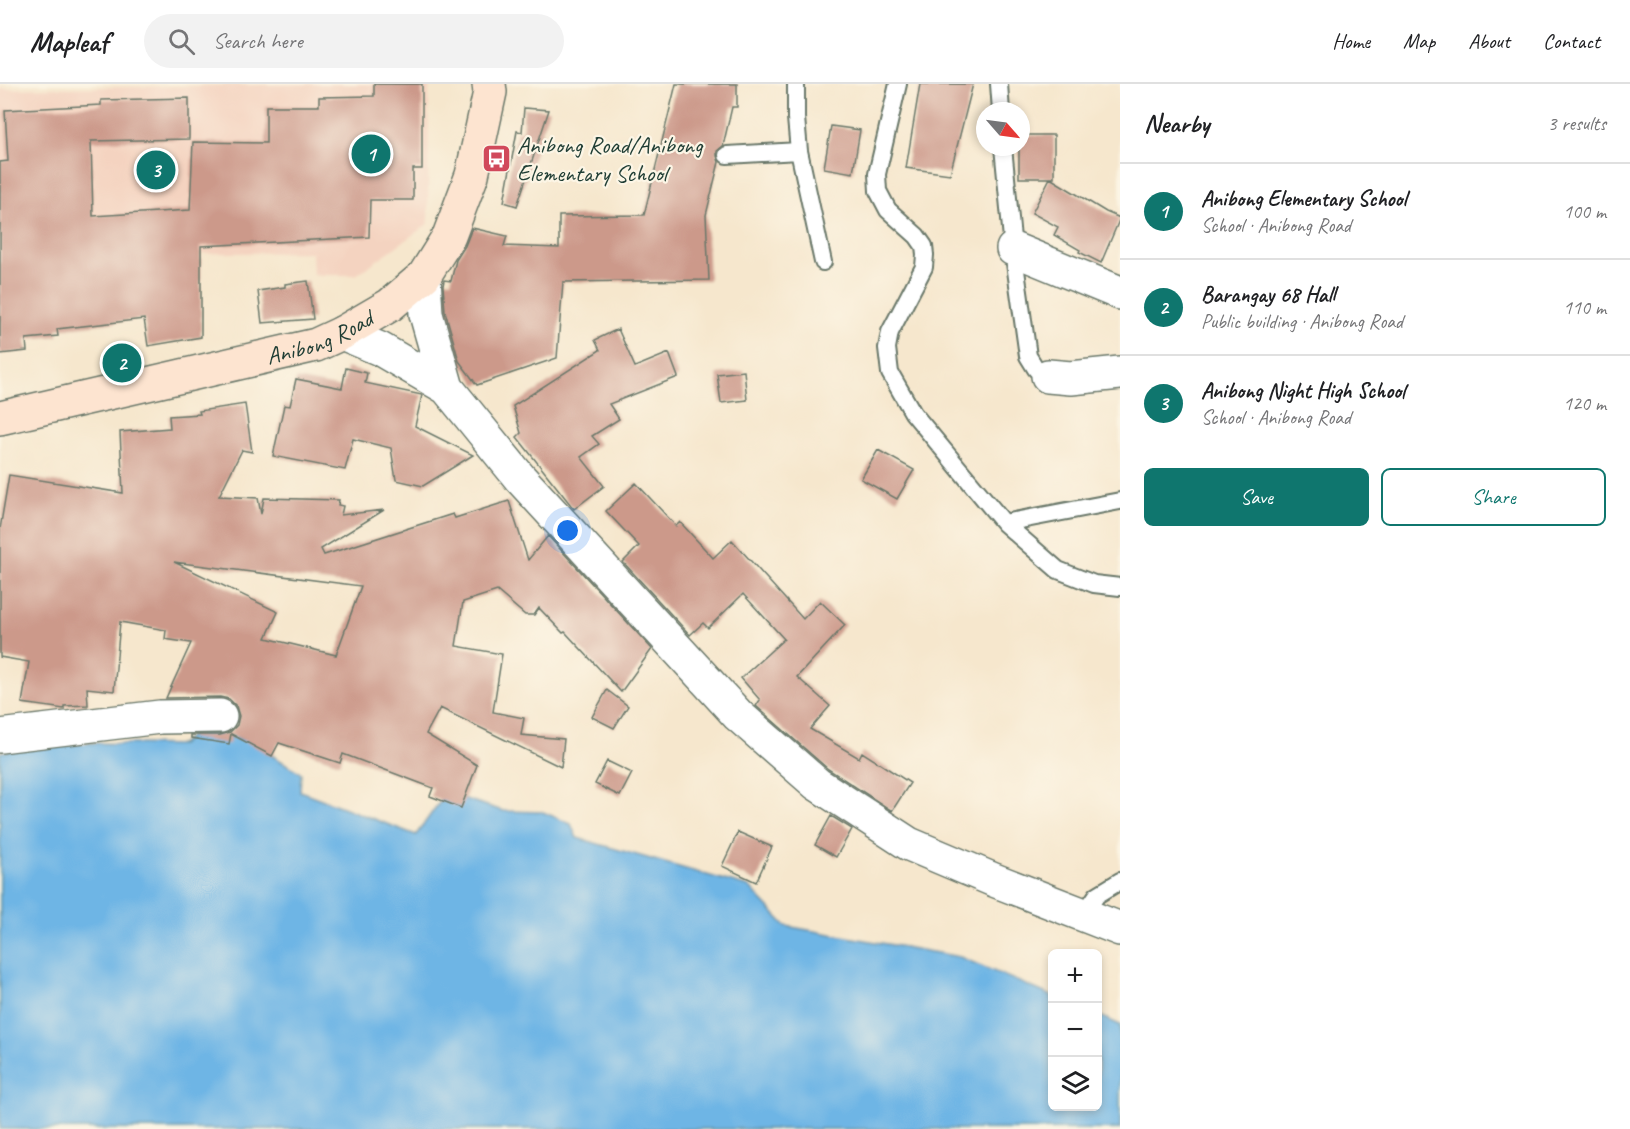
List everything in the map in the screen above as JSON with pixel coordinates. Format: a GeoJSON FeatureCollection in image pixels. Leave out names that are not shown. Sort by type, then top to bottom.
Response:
{"type":"FeatureCollection","features":[{"type":"Feature","properties":{"kind":"main road","name":"Anibong Road"},"geometry":{"type":"LineString","coordinates":[[0,418],[316,345],[342,333],[390,305],[424,276],[449,236],[472,175],[490,92],[489,84]]}},
{"type":"Feature","properties":{"kind":"street"},"geometry":{"type":"LineString","coordinates":[[1013,249],[1120,293]]}},
{"type":"Feature","properties":{"kind":"street"},"geometry":{"type":"LineString","coordinates":[[424,276],[426,314],[447,388]]}},
{"type":"Feature","properties":{"kind":"street"},"geometry":{"type":"LineString","coordinates":[[342,333],[380,349],[447,388],[520,478],[738,715],[817,784],[909,844],[1120,929]]}},
{"type":"Feature","properties":{"kind":"street"},"geometry":{"type":"LineString","coordinates":[[1048,376],[1071,378],[1120,373]]}},
{"type":"Feature","properties":{"kind":"street"},"geometry":{"type":"LineString","coordinates":[[0,736],[160,717],[220,716]]}},
{"type":"Feature","properties":{"kind":"lane"},"geometry":{"type":"LineString","coordinates":[[796,84],[796,118],[800,151],[823,262]]}},
{"type":"Feature","properties":{"kind":"lane"},"geometry":{"type":"LineString","coordinates":[[898,84],[877,174],[878,191],[888,210],[921,241],[925,255],[924,267],[890,332],[887,348],[890,373],[913,413],[1004,524],[1058,570],[1094,584],[1120,587]]}},
{"type":"Feature","properties":{"kind":"lane"},"geometry":{"type":"LineString","coordinates":[[999,84],[1000,102]]}},
{"type":"Feature","properties":{"kind":"lane"},"geometry":{"type":"LineString","coordinates":[[727,155],[800,151]]}},
{"type":"Feature","properties":{"kind":"lane"},"geometry":{"type":"LineString","coordinates":[[1004,156],[1013,249],[1028,356],[1036,369],[1048,376]]}},
{"type":"Feature","properties":{"kind":"lane"},"geometry":{"type":"LineString","coordinates":[[1004,524],[1120,501]]}},
{"type":"Feature","properties":{"kind":"lane"},"geometry":{"type":"LineString","coordinates":[[1083,915],[1097,895],[1120,881]]}},
{"type":"Feature","properties":{"kind":"shaded area"},"geometry":{"type":"Polygon","coordinates":[[[429,84],[428,224],[356,275],[313,275],[312,252],[0,256],[0,89],[429,84]]]}},
{"type":"Feature","properties":{"kind":"water"},"geometry":{"type":"Polygon","coordinates":[[[198,728],[248,741],[301,773],[300,791],[416,835],[446,793],[503,811],[543,812],[571,824],[577,838],[749,887],[786,926],[960,957],[1048,994],[1048,1111],[1102,1111],[1102,1017],[1120,1025],[1120,1129],[0,1129],[0,752],[91,743],[181,745],[198,728]]]}},
{"type":"Feature","properties":{"kind":"building"},"geometry":{"type":"Polygon","coordinates":[[[374,84],[422,84],[422,169],[413,169],[413,200],[370,200],[369,237],[201,246],[201,337],[148,346],[144,319],[57,329],[58,336],[26,339],[27,351],[0,354],[0,162],[8,161],[5,110],[101,105],[101,100],[189,98],[189,139],[91,141],[93,216],[190,210],[193,142],[266,143],[266,106],[319,106],[319,97],[374,96],[374,84]]]}},
{"type":"Feature","properties":{"kind":"building"},"geometry":{"type":"Polygon","coordinates":[[[676,84],[737,84],[737,107],[732,107],[723,146],[717,151],[719,162],[706,215],[709,280],[563,282],[557,358],[477,385],[459,361],[445,311],[443,286],[444,280],[451,281],[456,260],[472,228],[507,236],[504,246],[559,248],[559,216],[644,215],[676,84]]]}},
{"type":"Feature","properties":{"kind":"building"},"geometry":{"type":"Polygon","coordinates":[[[920,84],[973,84],[950,174],[906,168],[920,84]]]}},
{"type":"Feature","properties":{"kind":"building"},"geometry":{"type":"Polygon","coordinates":[[[524,108],[549,110],[517,206],[504,202],[517,131],[522,132],[524,108]]]}},
{"type":"Feature","properties":{"kind":"building"},"geometry":{"type":"Polygon","coordinates":[[[831,126],[860,130],[853,173],[824,168],[831,126]]]}},
{"type":"Feature","properties":{"kind":"building"},"geometry":{"type":"Polygon","coordinates":[[[1030,135],[1054,135],[1054,178],[1019,178],[1019,156],[1030,156],[1030,135]]]}},
{"type":"Feature","properties":{"kind":"building"},"geometry":{"type":"Polygon","coordinates":[[[1050,178],[1120,218],[1101,263],[1079,252],[1080,250],[1054,235],[1058,227],[1032,213],[1050,178]]]}},
{"type":"Feature","properties":{"kind":"building"},"geometry":{"type":"Polygon","coordinates":[[[308,281],[313,319],[262,323],[258,291],[308,281]]]}},
{"type":"Feature","properties":{"kind":"building"},"geometry":{"type":"Polygon","coordinates":[[[618,329],[635,367],[669,353],[678,377],[609,404],[619,419],[592,436],[599,444],[581,457],[604,486],[574,509],[517,437],[521,433],[513,406],[600,350],[595,340],[618,329]]]}},
{"type":"Feature","properties":{"kind":"building"},"geometry":{"type":"Polygon","coordinates":[[[346,368],[367,373],[365,383],[422,395],[415,426],[473,455],[423,486],[396,480],[391,448],[353,439],[345,470],[273,456],[284,405],[290,406],[296,379],[342,388],[346,368]]]}},
{"type":"Feature","properties":{"kind":"building"},"geometry":{"type":"Polygon","coordinates":[[[744,371],[747,400],[721,403],[717,374],[744,371]]]}},
{"type":"Feature","properties":{"kind":"building"},"geometry":{"type":"Polygon","coordinates":[[[245,404],[252,452],[242,450],[219,496],[258,498],[261,514],[264,498],[339,500],[338,505],[343,506],[341,515],[384,510],[321,549],[324,555],[453,514],[455,518],[509,501],[528,560],[548,536],[652,649],[621,692],[565,632],[563,633],[539,608],[534,615],[525,615],[497,591],[463,602],[456,646],[502,654],[493,712],[524,718],[521,735],[564,739],[561,767],[440,708],[426,734],[477,765],[461,808],[430,796],[433,788],[343,754],[340,763],[279,743],[272,756],[231,734],[229,744],[191,738],[191,735],[220,735],[230,732],[237,725],[239,716],[236,706],[229,699],[220,697],[166,698],[191,643],[165,639],[166,630],[120,622],[114,691],[87,688],[88,705],[64,706],[64,709],[22,703],[29,662],[0,657],[0,529],[9,475],[123,493],[120,432],[170,428],[169,416],[200,414],[199,411],[245,404]],[[174,562],[278,612],[266,638],[336,655],[361,586],[174,562]]]}},
{"type":"Feature","properties":{"kind":"building"},"geometry":{"type":"Polygon","coordinates":[[[878,450],[914,470],[897,499],[861,479],[878,450]]]}},
{"type":"Feature","properties":{"kind":"building"},"geometry":{"type":"Polygon","coordinates":[[[636,483],[676,526],[680,522],[713,558],[732,540],[803,619],[820,601],[845,625],[797,677],[830,706],[810,729],[859,758],[862,752],[910,783],[892,811],[828,769],[756,706],[760,700],[741,678],[784,639],[743,594],[708,628],[703,623],[690,635],[623,562],[639,546],[606,511],[636,483]]]}},
{"type":"Feature","properties":{"kind":"building"},"geometry":{"type":"Polygon","coordinates":[[[607,690],[628,706],[614,728],[592,717],[607,690]]]}},
{"type":"Feature","properties":{"kind":"building"},"geometry":{"type":"Polygon","coordinates":[[[607,761],[632,773],[620,796],[595,784],[607,761]]]}},
{"type":"Feature","properties":{"kind":"building"},"geometry":{"type":"Polygon","coordinates":[[[831,816],[852,829],[836,857],[815,845],[831,816]]]}},
{"type":"Feature","properties":{"kind":"building"},"geometry":{"type":"Polygon","coordinates":[[[738,832],[772,847],[756,882],[722,866],[738,832]]]}},
{"type":"Feature","properties":{"kind":"place","name":"Anibong Elementary School"},"geometry":{"type":"Point","coordinates":[371,154]}},
{"type":"Feature","properties":{"kind":"place","name":"Anibong Road/Anibong Elementary School"},"geometry":{"type":"Point","coordinates":[496,159]}},
{"type":"Feature","properties":{"kind":"place","name":"Anibong Night High School"},"geometry":{"type":"Point","coordinates":[156,170]}},
{"type":"Feature","properties":{"kind":"place","name":"Barangay 68 Hall"},"geometry":{"type":"Point","coordinates":[122,363]}}]}
